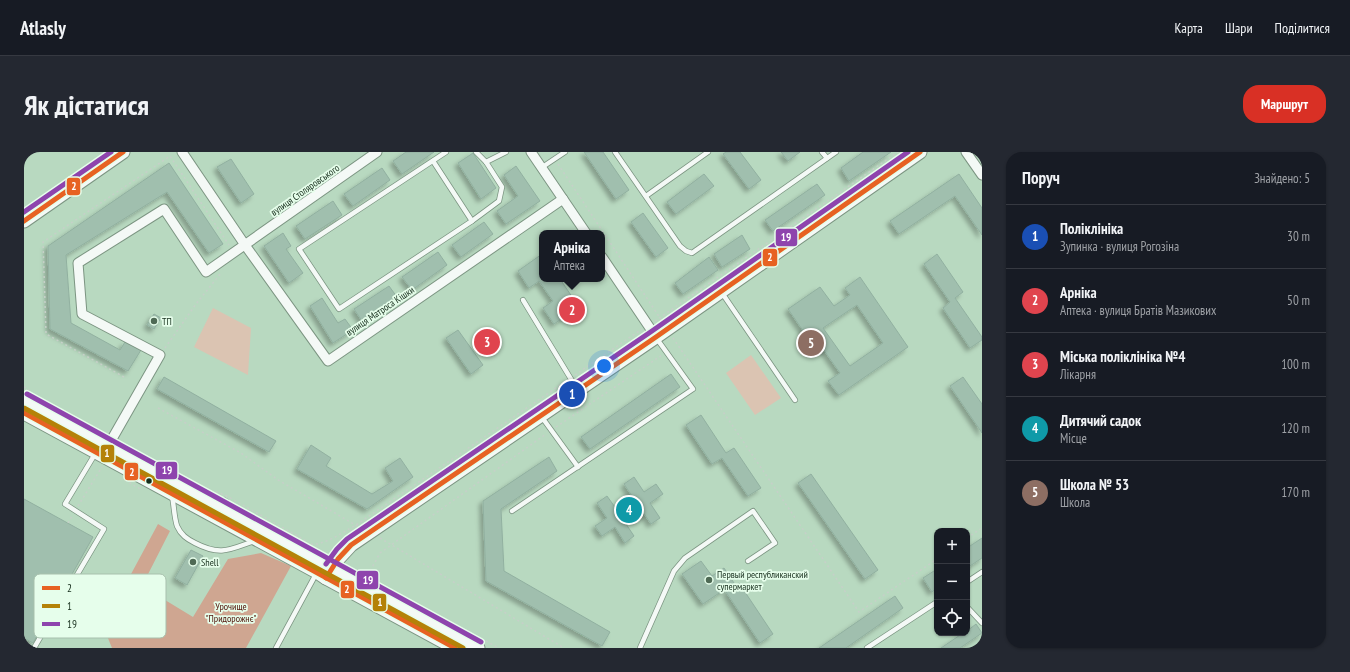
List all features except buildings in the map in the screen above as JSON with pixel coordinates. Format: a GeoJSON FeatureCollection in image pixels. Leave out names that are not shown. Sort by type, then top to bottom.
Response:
{"type":"FeatureCollection","features":[{"type":"Feature","properties":{"kind":"street"},"geometry":{"type":"LineString","coordinates":[[24,221],[123,152]]}},
{"type":"Feature","properties":{"kind":"street"},"geometry":{"type":"LineString","coordinates":[[182,152],[245,245]]}},
{"type":"Feature","properties":{"kind":"street","name":"вулиця Столяровського"},"geometry":{"type":"LineString","coordinates":[[160,355],[82,314],[78,263],[164,209],[206,272],[377,152]]}},
{"type":"Feature","properties":{"kind":"street"},"geometry":{"type":"LineString","coordinates":[[531,152],[584,230]]}},
{"type":"Feature","properties":{"kind":"street"},"geometry":{"type":"LineString","coordinates":[[325,572],[351,545],[578,391],[920,152]]}},
{"type":"Feature","properties":{"kind":"street"},"geometry":{"type":"LineString","coordinates":[[966,152],[982,175]]}},
{"type":"Feature","properties":{"kind":"street","name":"вулиця Матроса Кішки"},"geometry":{"type":"LineString","coordinates":[[245,245],[328,361],[563,200]]}},
{"type":"Feature","properties":{"kind":"street"},"geometry":{"type":"LineString","coordinates":[[605,261],[656,337]]}},
{"type":"Feature","properties":{"kind":"street"},"geometry":{"type":"LineString","coordinates":[[103,449],[160,355]]}},
{"type":"Feature","properties":{"kind":"street"},"geometry":{"type":"LineString","coordinates":[[24,400],[172,492],[258,539],[325,572]]}},
{"type":"Feature","properties":{"kind":"street"},"geometry":{"type":"LineString","coordinates":[[26,414],[103,449],[453,643],[478,648]]}},
{"type":"Feature","properties":{"kind":"lane"},"geometry":{"type":"LineString","coordinates":[[446,152],[299,250],[339,309],[472,221],[499,201],[502,188],[486,162],[476,152]]}},
{"type":"Feature","properties":{"kind":"lane"},"geometry":{"type":"LineString","coordinates":[[486,162],[506,152]]}},
{"type":"Feature","properties":{"kind":"lane"},"geometry":{"type":"LineString","coordinates":[[541,168],[565,152]]}},
{"type":"Feature","properties":{"kind":"lane"},"geometry":{"type":"LineString","coordinates":[[615,152],[680,246],[686,251],[692,253],[836,152]]}},
{"type":"Feature","properties":{"kind":"lane"},"geometry":{"type":"LineString","coordinates":[[646,196],[708,152]]}},
{"type":"Feature","properties":{"kind":"lane"},"geometry":{"type":"LineString","coordinates":[[822,152],[827,158]]}},
{"type":"Feature","properties":{"kind":"lane"},"geometry":{"type":"LineString","coordinates":[[433,161],[472,221]]}},
{"type":"Feature","properties":{"kind":"lane"},"geometry":{"type":"LineString","coordinates":[[721,292],[795,400]]}},
{"type":"Feature","properties":{"kind":"lane"},"geometry":{"type":"LineString","coordinates":[[523,300],[578,391]]}},
{"type":"Feature","properties":{"kind":"lane"},"geometry":{"type":"LineString","coordinates":[[512,511],[692,389],[656,337]]}},
{"type":"Feature","properties":{"kind":"lane"},"geometry":{"type":"LineString","coordinates":[[541,416],[578,466]]}},
{"type":"Feature","properties":{"kind":"lane"},"geometry":{"type":"LineString","coordinates":[[78,574],[104,529],[65,504],[103,449]]}},
{"type":"Feature","properties":{"kind":"lane"},"geometry":{"type":"LineString","coordinates":[[172,492],[176,524],[185,538],[207,549],[217,551],[228,550],[258,539]]}},
{"type":"Feature","properties":{"kind":"lane"},"geometry":{"type":"LineString","coordinates":[[640,648],[674,571],[685,558],[753,511],[774,543],[748,561]]}},
{"type":"Feature","properties":{"kind":"lane"},"geometry":{"type":"LineString","coordinates":[[276,648],[325,572]]}},
{"type":"Feature","properties":{"kind":"lane"},"geometry":{"type":"LineString","coordinates":[[970,580],[982,572]]}},
{"type":"Feature","properties":{"kind":"lane"},"geometry":{"type":"LineString","coordinates":[[867,648],[934,604]]}},
{"type":"Feature","properties":{"kind":"lane"},"geometry":{"type":"LineString","coordinates":[[970,610],[982,623]]}},
{"type":"Feature","properties":{"kind":"lane"},"geometry":{"type":"LineString","coordinates":[[34,648],[40,638]]}},
{"type":"Feature","properties":{"kind":"path"},"geometry":{"type":"LineString","coordinates":[[312,545],[323,543],[356,525],[660,318],[898,152]]}},
{"type":"Feature","properties":{"kind":"path"},"geometry":{"type":"LineString","coordinates":[[555,159],[602,230]]}},
{"type":"Feature","properties":{"kind":"path"},"geometry":{"type":"LineString","coordinates":[[605,235],[667,329],[859,612],[934,561]]}},
{"type":"Feature","properties":{"kind":"path"},"geometry":{"type":"LineString","coordinates":[[160,355],[221,272]]}},
{"type":"Feature","properties":{"kind":"path"},"geometry":{"type":"LineString","coordinates":[[367,575],[380,553],[551,430],[666,352]]}},
{"type":"Feature","properties":{"kind":"path"},"geometry":{"type":"LineString","coordinates":[[68,523],[103,466],[103,449]]}},
{"type":"Feature","properties":{"kind":"path"},"geometry":{"type":"LineString","coordinates":[[970,536],[982,528]]}},
{"type":"Feature","properties":{"kind":"shaded area"},"geometry":{"type":"Polygon","coordinates":[[[213,308],[251,328],[248,375],[194,347],[213,308]]]}},
{"type":"Feature","properties":{"kind":"shaded area"},"geometry":{"type":"Polygon","coordinates":[[[751,355],[781,398],[755,415],[726,373],[751,355]]]}},
{"type":"Feature","properties":{"kind":"green space","name":"Урочище \"Придорожнє\""},"geometry":{"type":"Polygon","coordinates":[[[158,524],[170,531],[148,574],[131,574],[158,524]]]}},
{"type":"Feature","properties":{"kind":"green space","name":"Урочище \"Придорожнє\""},"geometry":{"type":"Polygon","coordinates":[[[261,553],[291,566],[246,648],[112,648],[108,638],[166,638],[166,601],[193,617],[228,559],[261,553]]]}},
{"type":"Feature","properties":{"kind":"transit line","name":"19"},"geometry":{"type":"LineString","coordinates":[[24,212],[111,152]]}},
{"type":"Feature","properties":{"kind":"transit line","name":"2"},"geometry":{"type":"LineString","coordinates":[[24,221],[123,152]]}},
{"type":"Feature","properties":{"kind":"transit line","name":"19"},"geometry":{"type":"LineString","coordinates":[[326,564],[337,549],[347,539],[652,331],[908,152]]}},
{"type":"Feature","properties":{"kind":"transit line","name":"2"},"geometry":{"type":"LineString","coordinates":[[326,578],[338,559],[351,545],[656,337],[920,152]]}},
{"type":"Feature","properties":{"kind":"transit line","name":"19"},"geometry":{"type":"LineString","coordinates":[[27,394],[481,642]]}},
{"type":"Feature","properties":{"kind":"transit line","name":"1"},"geometry":{"type":"LineString","coordinates":[[24,408],[463,648]]}},
{"type":"Feature","properties":{"kind":"transit line","name":"2"},"geometry":{"type":"LineString","coordinates":[[24,413],[455,648]]}},
{"type":"Feature","properties":{"kind":"place","name":"Арніка"},"geometry":{"type":"Point","coordinates":[572,310]}},
{"type":"Feature","properties":{"kind":"place","name":"ТП"},"geometry":{"type":"Point","coordinates":[154,321]}},
{"type":"Feature","properties":{"kind":"place","name":"Міська поліклініка №4"},"geometry":{"type":"Point","coordinates":[487,342]}},
{"type":"Feature","properties":{"kind":"place","name":"Школа № 53"},"geometry":{"type":"Point","coordinates":[811,343]}},
{"type":"Feature","properties":{"kind":"place","name":"Поліклініка"},"geometry":{"type":"Point","coordinates":[572,394]}},
{"type":"Feature","properties":{"kind":"place","name":"Дитячий садок"},"geometry":{"type":"Point","coordinates":[629,510]}},
{"type":"Feature","properties":{"kind":"place","name":"Shell"},"geometry":{"type":"Point","coordinates":[193,562]}},
{"type":"Feature","properties":{"kind":"place","name":"Первый республиканский супермаркет"},"geometry":{"type":"Point","coordinates":[709,580]}}]}
